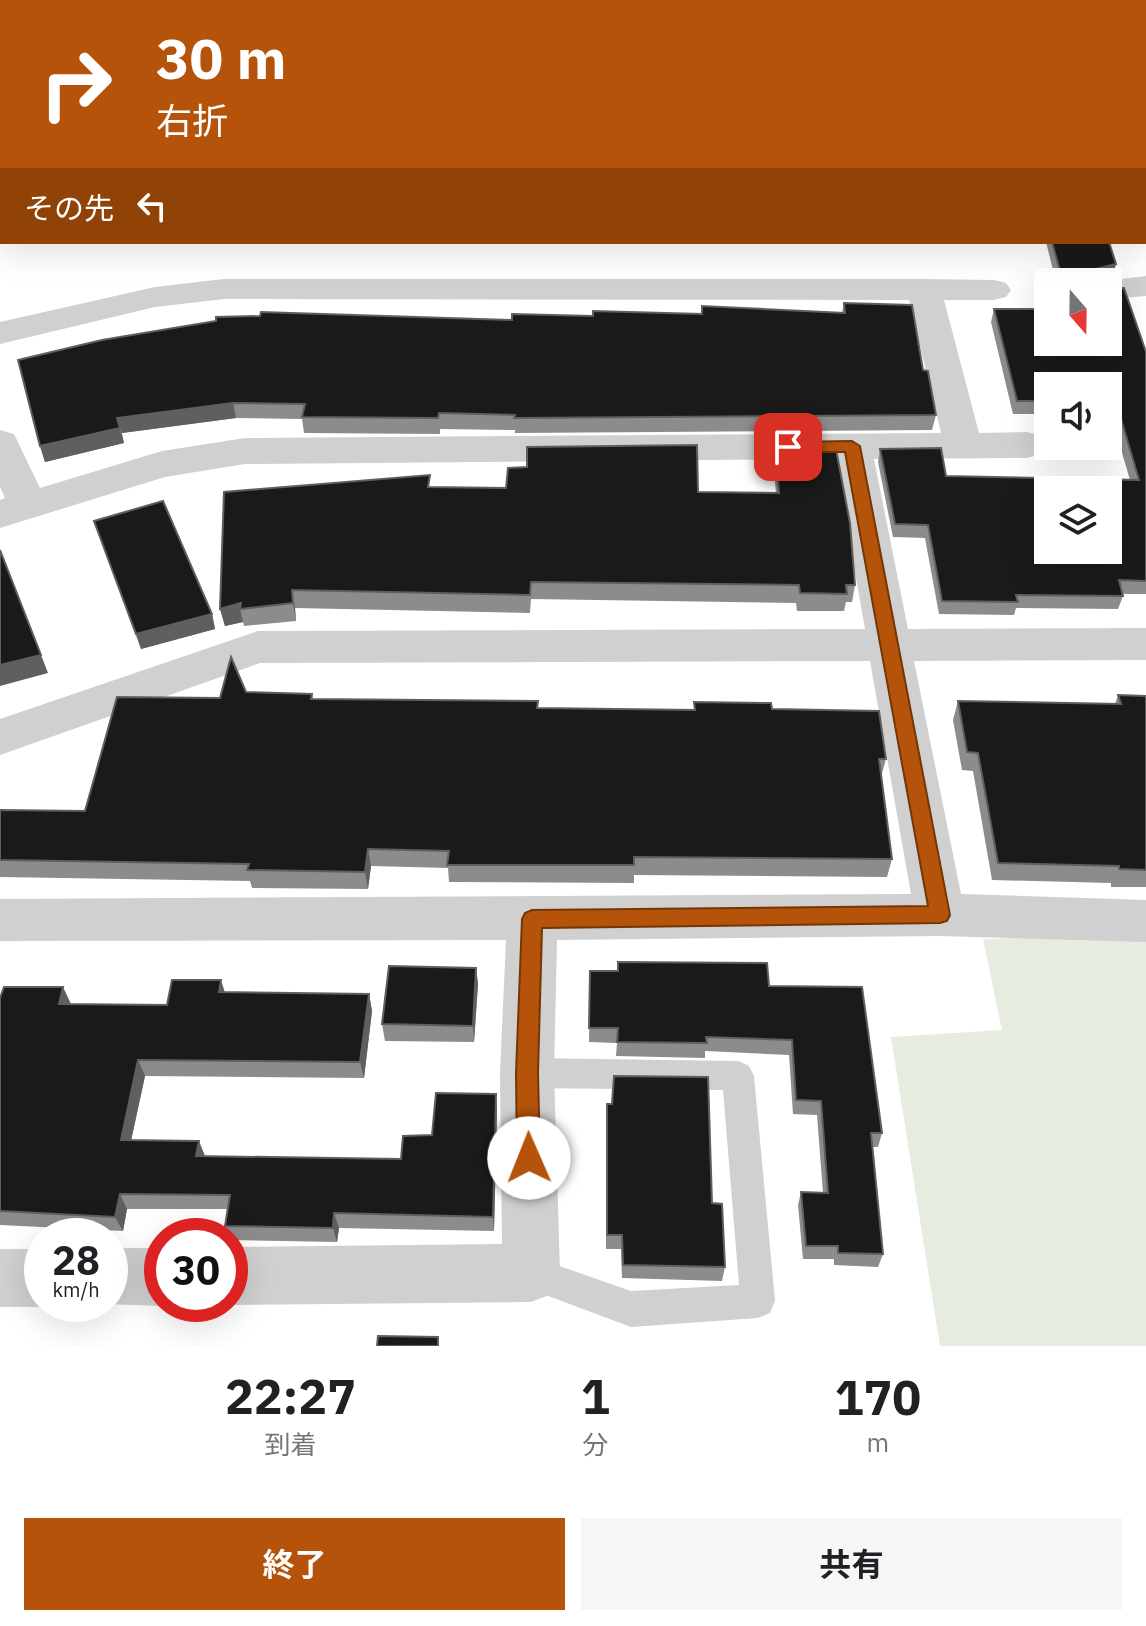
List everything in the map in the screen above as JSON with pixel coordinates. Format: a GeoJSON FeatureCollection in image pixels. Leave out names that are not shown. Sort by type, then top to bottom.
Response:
{"type":"FeatureCollection","features":[{"type":"Feature","properties":{"kind":"street"},"geometry":{"type":"LineString","coordinates":[[0,333],[155,297],[217,289],[994,290]]}},
{"type":"Feature","properties":{"kind":"street"},"geometry":{"type":"LineString","coordinates":[[924,289],[963,445]]}},
{"type":"Feature","properties":{"kind":"street"},"geometry":{"type":"LineString","coordinates":[[0,443],[14,510],[162,464],[245,451],[1027,445]]}},
{"type":"Feature","properties":{"kind":"street"},"geometry":{"type":"LineString","coordinates":[[852,446],[940,915]]}},
{"type":"Feature","properties":{"kind":"street"},"geometry":{"type":"LineString","coordinates":[[0,737],[258,647],[1146,644]]}},
{"type":"Feature","properties":{"kind":"street"},"geometry":{"type":"LineString","coordinates":[[0,920],[940,915],[1146,921]]}},
{"type":"Feature","properties":{"kind":"street"},"geometry":{"type":"LineString","coordinates":[[248,1276],[531,1273],[527,1073],[532,919]]}},
{"type":"Feature","properties":{"kind":"street"},"geometry":{"type":"LineString","coordinates":[[0,1278],[24,1278]]}},
{"type":"Feature","properties":{"kind":"lane"},"geometry":{"type":"LineString","coordinates":[[527,1073],[738,1076],[758,1301],[631,1309],[531,1273]]}},
{"type":"Feature","properties":{"kind":"shaded area"},"geometry":{"type":"Polygon","coordinates":[[[1146,934],[1146,1346],[940,1346],[891,1037],[1002,1030],[983,939],[1146,934]]]}},
{"type":"Feature","properties":{"kind":"building"},"geometry":{"type":"Polygon","coordinates":[[[1053,244],[1110,244],[1116,264],[1100,268],[1059,268],[1053,244]]]}},
{"type":"Feature","properties":{"kind":"building"},"geometry":{"type":"Polygon","coordinates":[[[1124,288],[1146,352],[1146,581],[1119,580],[1123,596],[1016,595],[1018,602],[942,601],[928,525],[895,524],[880,449],[941,448],[946,476],[1034,478],[1034,564],[1122,564],[1122,480],[1139,480],[1122,422],[1122,372],[1034,372],[1034,401],[1017,401],[994,309],[1034,309],[1034,356],[1122,356],[1124,288]]]}},
{"type":"Feature","properties":{"kind":"building"},"geometry":{"type":"Polygon","coordinates":[[[844,303],[912,305],[923,370],[928,371],[936,415],[514,418],[515,415],[439,413],[438,418],[302,417],[305,404],[233,403],[117,418],[120,428],[40,446],[18,360],[102,340],[216,321],[216,317],[260,316],[261,312],[512,320],[512,314],[593,316],[593,311],[702,314],[702,306],[845,313],[844,303]]]}},
{"type":"Feature","properties":{"kind":"building"},"geometry":{"type":"Polygon","coordinates":[[[835,444],[850,523],[855,585],[846,585],[847,594],[800,593],[799,585],[531,582],[530,595],[292,590],[293,603],[240,609],[241,603],[220,609],[224,492],[430,475],[428,487],[506,488],[508,468],[527,467],[527,447],[697,445],[698,492],[779,493],[775,445],[835,444]]]}},
{"type":"Feature","properties":{"kind":"building"},"geometry":{"type":"Polygon","coordinates":[[[163,501],[212,614],[136,634],[94,521],[163,501]]]}},
{"type":"Feature","properties":{"kind":"building"},"geometry":{"type":"Polygon","coordinates":[[[0,550],[41,655],[0,665],[0,550]]]}},
{"type":"Feature","properties":{"kind":"building"},"geometry":{"type":"Polygon","coordinates":[[[231,657],[246,692],[312,694],[311,699],[538,701],[537,708],[695,710],[694,702],[771,703],[772,709],[879,711],[886,759],[879,759],[892,859],[634,857],[634,865],[447,865],[449,851],[368,849],[365,872],[247,870],[249,864],[0,860],[0,810],[85,811],[117,697],[220,698],[231,657]]]}},
{"type":"Feature","properties":{"kind":"building"},"geometry":{"type":"Polygon","coordinates":[[[1118,695],[1146,696],[1146,870],[1119,869],[1119,866],[998,863],[978,753],[967,752],[958,701],[1121,704],[1118,695]]]}},
{"type":"Feature","properties":{"kind":"building"},"geometry":{"type":"Polygon","coordinates":[[[618,962],[767,963],[769,986],[862,987],[882,1133],[871,1133],[883,1254],[838,1253],[838,1246],[806,1246],[801,1192],[828,1193],[821,1101],[796,1100],[792,1040],[706,1037],[707,1043],[617,1042],[618,1028],[589,1028],[590,971],[618,971],[618,962]]]}},
{"type":"Feature","properties":{"kind":"building"},"geometry":{"type":"Polygon","coordinates":[[[389,966],[476,968],[473,1026],[382,1024],[389,966]]]}},
{"type":"Feature","properties":{"kind":"building"},"geometry":{"type":"Polygon","coordinates":[[[172,980],[221,980],[219,992],[369,994],[360,1062],[138,1060],[121,1140],[199,1141],[196,1156],[401,1159],[403,1136],[432,1135],[436,1093],[496,1094],[493,1217],[334,1213],[333,1228],[248,1226],[248,1218],[226,1218],[230,1195],[120,1194],[115,1217],[0,1211],[0,998],[4,987],[63,987],[59,1004],[167,1005],[172,980]]]}},
{"type":"Feature","properties":{"kind":"building"},"geometry":{"type":"Polygon","coordinates":[[[614,1076],[708,1077],[712,1203],[722,1204],[725,1267],[623,1265],[622,1235],[607,1235],[607,1104],[612,1104],[614,1076]]]}},
{"type":"Feature","properties":{"kind":"building"},"geometry":{"type":"Polygon","coordinates":[[[378,1336],[438,1337],[438,1346],[377,1346],[378,1336]]]}},
{"type":"Feature","properties":{"kind":"route"},"geometry":{"type":"LineString","coordinates":[[529,1158],[527,1073],[532,919],[940,915],[852,446],[788,447]]}}]}
